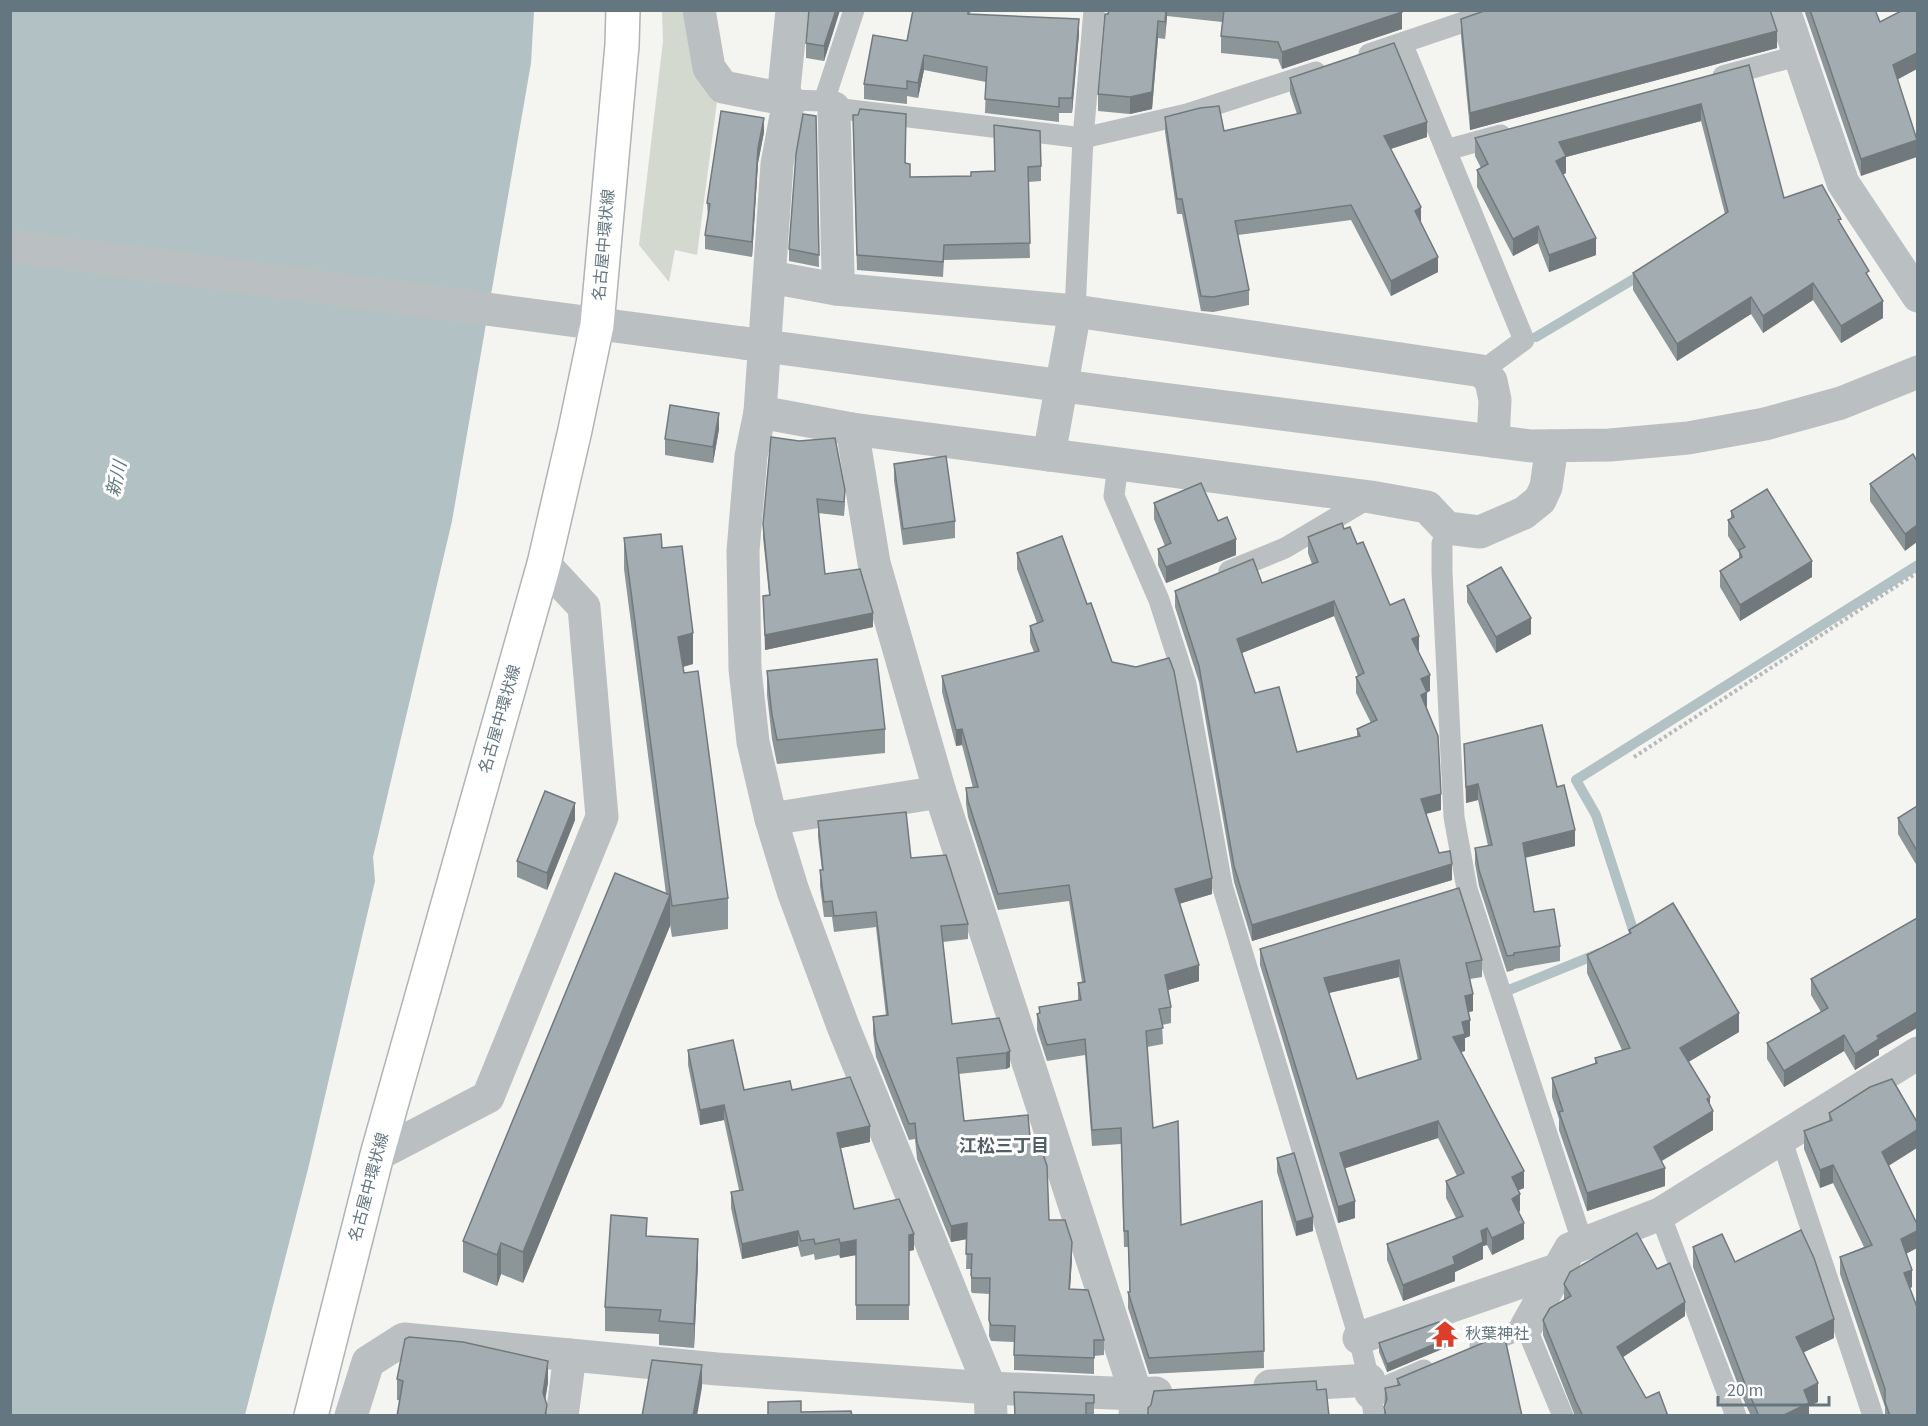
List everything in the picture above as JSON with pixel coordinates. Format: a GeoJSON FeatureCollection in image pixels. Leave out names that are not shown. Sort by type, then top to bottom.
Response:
{"type":"FeatureCollection","features":[{"type":"Feature","properties":{"kind":"main road","name":"名古屋中環状線"},"geometry":{"type":"LineString","coordinates":[[311,1416],[377,1155],[544,564],[597,325],[621,56],[622,10]]}},
{"type":"Feature","properties":{"kind":"street"},"geometry":{"type":"LineString","coordinates":[[699,10],[709,68],[723,87],[786,100]]}},
{"type":"Feature","properties":{"kind":"street"},"geometry":{"type":"LineString","coordinates":[[792,10],[786,100],[777,164],[760,412],[751,456],[743,551],[745,669],[753,742],[771,819],[793,891],[843,1026],[991,1402]]}},
{"type":"Feature","properties":{"kind":"street"},"geometry":{"type":"LineString","coordinates":[[1784,10],[1843,183],[1917,296]]}},
{"type":"Feature","properties":{"kind":"street"},"geometry":{"type":"LineString","coordinates":[[829,104],[838,274],[836,288]]}},
{"type":"Feature","properties":{"kind":"street"},"geometry":{"type":"LineString","coordinates":[[10,246],[1531,446],[1610,446],[1666,440],[1765,424],[1841,403],[1917,372]]}},
{"type":"Feature","properties":{"kind":"street"},"geometry":{"type":"LineString","coordinates":[[770,277],[836,288],[1075,311],[1482,371],[1491,381],[1495,400],[1493,441]]}},
{"type":"Feature","properties":{"kind":"street"},"geometry":{"type":"LineString","coordinates":[[1049,454],[1075,311]]}},
{"type":"Feature","properties":{"kind":"street"},"geometry":{"type":"LineString","coordinates":[[760,412],[852,429],[1371,497],[1427,507],[1446,528],[1480,532],[1524,513],[1540,500],[1546,487],[1552,446]]}},
{"type":"Feature","properties":{"kind":"street"},"geometry":{"type":"LineString","coordinates":[[852,429],[874,563],[940,792],[1136,1405]]}},
{"type":"Feature","properties":{"kind":"street"},"geometry":{"type":"LineString","coordinates":[[377,1155],[488,1097],[602,817],[584,607],[544,564]]}},
{"type":"Feature","properties":{"kind":"street"},"geometry":{"type":"LineString","coordinates":[[771,819],[940,792]]}},
{"type":"Feature","properties":{"kind":"street"},"geometry":{"type":"LineString","coordinates":[[1526,1327],[1570,1249],[1660,1214],[1917,1053]]}},
{"type":"Feature","properties":{"kind":"street"},"geometry":{"type":"LineString","coordinates":[[1359,1338],[1558,1269]]}},
{"type":"Feature","properties":{"kind":"street"},"geometry":{"type":"LineString","coordinates":[[351,1416],[368,1362],[404,1339],[717,1369],[991,1402],[1136,1405],[1183,1391]]}},
{"type":"Feature","properties":{"kind":"street"},"geometry":{"type":"LineString","coordinates":[[562,1416],[570,1355]]}},
{"type":"Feature","properties":{"kind":"street"},"geometry":{"type":"LineString","coordinates":[[1241,1388],[1371,1396]]}},
{"type":"Feature","properties":{"kind":"lane"},"geometry":{"type":"LineString","coordinates":[[829,104],[854,10]]}},
{"type":"Feature","properties":{"kind":"lane"},"geometry":{"type":"LineString","coordinates":[[1075,311],[1083,138],[1094,10]]}},
{"type":"Feature","properties":{"kind":"lane"},"geometry":{"type":"LineString","coordinates":[[786,100],[1083,138],[1187,114],[1499,10]]}},
{"type":"Feature","properties":{"kind":"lane"},"geometry":{"type":"LineString","coordinates":[[1402,43],[1524,340],[1482,371]]}},
{"type":"Feature","properties":{"kind":"lane"},"geometry":{"type":"LineString","coordinates":[[1709,80],[1800,56]]}},
{"type":"Feature","properties":{"kind":"lane"},"geometry":{"type":"LineString","coordinates":[[1446,150],[1515,131]]}},
{"type":"Feature","properties":{"kind":"lane"},"geometry":{"type":"LineString","coordinates":[[1118,464],[1114,496],[1159,600],[1186,684],[1222,885],[1359,1338],[1371,1396],[1437,1365]]}},
{"type":"Feature","properties":{"kind":"lane"},"geometry":{"type":"LineString","coordinates":[[1212,578],[1285,548],[1371,497]]}},
{"type":"Feature","properties":{"kind":"lane"},"geometry":{"type":"LineString","coordinates":[[1446,528],[1442,544],[1442,572],[1454,817],[1467,889],[1583,1244]]}},
{"type":"Feature","properties":{"kind":"lane"},"geometry":{"type":"LineString","coordinates":[[1159,600],[1180,591]]}},
{"type":"Feature","properties":{"kind":"lane"},"geometry":{"type":"LineString","coordinates":[[1445,896],[1467,889]]}},
{"type":"Feature","properties":{"kind":"lane"},"geometry":{"type":"LineString","coordinates":[[1242,957],[1265,951]]}},
{"type":"Feature","properties":{"kind":"lane"},"geometry":{"type":"LineString","coordinates":[[1780,1138],[1873,1416]]}},
{"type":"Feature","properties":{"kind":"lane"},"geometry":{"type":"LineString","coordinates":[[1660,1214],[1736,1416]]}},
{"type":"Feature","properties":{"kind":"lane"},"geometry":{"type":"LineString","coordinates":[[1460,1355],[1526,1327],[1563,1416]]}},
{"type":"Feature","properties":{"kind":"path"},"geometry":{"type":"LineString","coordinates":[[1634,758],[1917,572]]}},
{"type":"Feature","properties":{"kind":"shaded area"},"geometry":{"type":"Polygon","coordinates":[[[662,11],[686,11],[718,94],[697,255],[675,250],[669,282],[639,245],[663,41],[662,11]]]}},
{"type":"Feature","properties":{"kind":"water","name":"新川"},"geometry":{"type":"Polygon","coordinates":[[[10,11],[534,11],[531,63],[452,521],[373,857],[375,881],[308,1169],[245,1415],[11,1415],[10,11]]]}},
{"type":"Feature","properties":{"kind":"building"},"geometry":{"type":"Polygon","coordinates":[[[809,10],[836,10],[824,46],[806,43],[809,10]]]}},
{"type":"Feature","properties":{"kind":"building"},"geometry":{"type":"Polygon","coordinates":[[[913,10],[968,10],[968,14],[1079,19],[1072,98],[1059,98],[1059,107],[985,99],[987,67],[924,55],[918,83],[907,81],[907,89],[864,84],[873,35],[907,41],[913,10]]]}},
{"type":"Feature","properties":{"kind":"building"},"geometry":{"type":"Polygon","coordinates":[[[1109,10],[1166,10],[1165,22],[1158,21],[1152,92],[1130,97],[1098,94],[1105,14],[1108,14],[1109,10]]]}},
{"type":"Feature","properties":{"kind":"building"},"geometry":{"type":"Polygon","coordinates":[[[1224,10],[1401,10],[1402,12],[1282,52],[1278,42],[1221,36],[1224,10]]]}},
{"type":"Feature","properties":{"kind":"building"},"geometry":{"type":"Polygon","coordinates":[[[1487,10],[1770,10],[1777,31],[1470,113],[1461,19],[1487,10]]]}},
{"type":"Feature","properties":{"kind":"building"},"geometry":{"type":"Polygon","coordinates":[[[1810,10],[1875,10],[1880,22],[1903,10],[1917,10],[1917,53],[1893,65],[1917,140],[1861,159],[1810,10]]]}},
{"type":"Feature","properties":{"kind":"building"},"geometry":{"type":"Polygon","coordinates":[[[1394,43],[1427,122],[1384,136],[1421,207],[1415,211],[1438,257],[1391,281],[1351,205],[1235,221],[1249,290],[1213,297],[1201,296],[1182,199],[1177,199],[1165,117],[1200,108],[1219,106],[1224,131],[1301,113],[1290,78],[1394,43]]]}},
{"type":"Feature","properties":{"kind":"building"},"geometry":{"type":"Polygon","coordinates":[[[1749,65],[1784,198],[1822,185],[1841,219],[1838,220],[1869,271],[1866,273],[1883,301],[1841,326],[1813,283],[1763,316],[1751,297],[1677,344],[1633,273],[1728,212],[1701,104],[1559,142],[1566,156],[1556,161],[1596,238],[1549,255],[1538,226],[1513,239],[1477,170],[1488,164],[1475,138],[1749,65]]]}},
{"type":"Feature","properties":{"kind":"building"},"geometry":{"type":"Polygon","coordinates":[[[860,109],[906,114],[905,163],[910,164],[910,177],[971,176],[971,172],[995,171],[994,125],[1040,131],[1041,166],[1028,167],[1030,243],[944,245],[943,262],[857,255],[853,115],[858,115],[860,109]]]}},
{"type":"Feature","properties":{"kind":"building"},"geometry":{"type":"Polygon","coordinates":[[[721,111],[764,118],[758,148],[752,242],[705,235],[710,204],[707,203],[721,111]]]}},
{"type":"Feature","properties":{"kind":"building"},"geometry":{"type":"Polygon","coordinates":[[[803,114],[816,116],[819,255],[789,249],[796,154],[803,114]]]}},
{"type":"Feature","properties":{"kind":"building"},"geometry":{"type":"Polygon","coordinates":[[[670,405],[719,413],[713,447],[665,439],[670,405]]]}},
{"type":"Feature","properties":{"kind":"building"},"geometry":{"type":"Polygon","coordinates":[[[771,437],[799,441],[835,438],[845,490],[844,502],[817,499],[825,574],[860,569],[873,613],[765,635],[763,596],[770,595],[763,524],[771,437]]]}},
{"type":"Feature","properties":{"kind":"building"},"geometry":{"type":"Polygon","coordinates":[[[1913,454],[1917,461],[1917,525],[1905,534],[1870,484],[1913,454]]]}},
{"type":"Feature","properties":{"kind":"building"},"geometry":{"type":"Polygon","coordinates":[[[946,456],[955,521],[903,529],[894,464],[946,456]]]}},
{"type":"Feature","properties":{"kind":"building"},"geometry":{"type":"Polygon","coordinates":[[[1201,483],[1218,521],[1227,517],[1236,539],[1166,567],[1158,549],[1171,543],[1154,503],[1201,483]]]}},
{"type":"Feature","properties":{"kind":"building"},"geometry":{"type":"Polygon","coordinates":[[[1767,489],[1812,561],[1740,605],[1720,571],[1742,557],[1739,550],[1745,547],[1728,520],[1734,517],[1731,511],[1767,489]]]}},
{"type":"Feature","properties":{"kind":"building"},"geometry":{"type":"Polygon","coordinates":[[[1342,523],[1344,529],[1350,527],[1357,544],[1363,542],[1390,605],[1404,599],[1419,636],[1412,639],[1430,675],[1421,679],[1427,692],[1421,695],[1438,736],[1441,794],[1421,799],[1439,853],[1450,851],[1452,864],[1252,925],[1234,866],[1199,666],[1175,591],[1253,559],[1262,583],[1318,562],[1308,537],[1342,523]],[[1334,601],[1237,639],[1255,693],[1279,687],[1297,752],[1360,736],[1357,729],[1377,720],[1356,677],[1364,673],[1334,601]]]}},
{"type":"Feature","properties":{"kind":"building"},"geometry":{"type":"Polygon","coordinates":[[[661,534],[662,548],[682,546],[693,633],[678,637],[684,673],[698,671],[728,898],[672,906],[624,538],[661,534]]]}},
{"type":"Feature","properties":{"kind":"building"},"geometry":{"type":"Polygon","coordinates":[[[1062,536],[1087,604],[1091,603],[1112,662],[1136,667],[1169,658],[1174,671],[1212,878],[1175,889],[1199,965],[1165,975],[1171,1007],[1159,1009],[1163,1028],[1146,1031],[1153,1128],[1178,1121],[1181,1225],[1262,1201],[1264,1351],[1149,1358],[1128,1292],[1130,1292],[1128,1231],[1124,1231],[1121,1128],[1092,1130],[1085,1039],[1047,1045],[1037,1014],[1040,1013],[1039,1007],[1081,1000],[1078,983],[1085,982],[1069,885],[998,894],[968,801],[966,788],[978,787],[962,729],[956,730],[942,676],[1039,651],[1030,626],[1043,621],[1017,553],[1062,536]]]}},
{"type":"Feature","properties":{"kind":"building"},"geometry":{"type":"Polygon","coordinates":[[[1501,567],[1531,618],[1496,637],[1467,586],[1501,567]]]}},
{"type":"Feature","properties":{"kind":"building"},"geometry":{"type":"Polygon","coordinates":[[[877,659],[885,729],[777,740],[767,671],[877,659]]]}},
{"type":"Feature","properties":{"kind":"building"},"geometry":{"type":"Polygon","coordinates":[[[1542,725],[1557,787],[1564,785],[1575,830],[1523,843],[1534,912],[1554,909],[1560,946],[1507,956],[1479,870],[1475,848],[1492,845],[1478,784],[1466,787],[1464,744],[1542,725]]]}},
{"type":"Feature","properties":{"kind":"building"},"geometry":{"type":"Polygon","coordinates":[[[545,791],[575,803],[547,873],[517,861],[545,791]]]}},
{"type":"Feature","properties":{"kind":"building"},"geometry":{"type":"Polygon","coordinates":[[[1917,806],[1917,851],[1898,818],[1917,806]]]}},
{"type":"Feature","properties":{"kind":"building"},"geometry":{"type":"Polygon","coordinates":[[[906,812],[911,858],[946,855],[968,924],[941,926],[952,1024],[999,1018],[1010,1051],[957,1058],[964,1121],[1028,1115],[1031,1149],[1041,1148],[1047,1166],[1049,1220],[1065,1220],[1072,1242],[1069,1289],[1088,1290],[1104,1340],[1094,1340],[1094,1358],[1014,1355],[1015,1326],[991,1325],[989,1320],[990,1278],[972,1278],[972,1254],[966,1254],[967,1223],[951,1226],[917,1143],[915,1123],[909,1124],[876,1041],[873,1017],[888,1015],[876,912],[834,916],[832,901],[824,902],[818,821],[906,812]]]}},
{"type":"Feature","properties":{"kind":"building"},"geometry":{"type":"Polygon","coordinates":[[[615,873],[670,895],[523,1252],[501,1243],[497,1255],[463,1241],[615,873]]]}},
{"type":"Feature","properties":{"kind":"building"},"geometry":{"type":"Polygon","coordinates":[[[1459,888],[1482,960],[1466,963],[1473,994],[1465,996],[1470,1020],[1462,1022],[1465,1034],[1453,1037],[1524,1171],[1512,1177],[1520,1194],[1512,1199],[1524,1223],[1492,1238],[1487,1228],[1481,1231],[1483,1242],[1453,1257],[1455,1264],[1403,1285],[1387,1244],[1463,1216],[1446,1181],[1464,1173],[1438,1121],[1340,1153],[1355,1201],[1338,1207],[1260,949],[1459,888]],[[1399,960],[1324,978],[1357,1079],[1421,1059],[1399,960]]]}},
{"type":"Feature","properties":{"kind":"building"},"geometry":{"type":"Polygon","coordinates":[[[1673,903],[1739,1013],[1680,1048],[1710,1097],[1707,1099],[1713,1111],[1654,1147],[1665,1168],[1587,1193],[1559,1112],[1563,1111],[1552,1078],[1597,1063],[1595,1058],[1630,1048],[1587,955],[1631,933],[1629,930],[1673,903]]]}},
{"type":"Feature","properties":{"kind":"building"},"geometry":{"type":"Polygon","coordinates":[[[1917,918],[1917,1012],[1877,1036],[1879,1039],[1855,1054],[1844,1035],[1784,1071],[1767,1043],[1828,1008],[1811,979],[1917,918]]]}},
{"type":"Feature","properties":{"kind":"building"},"geometry":{"type":"Polygon","coordinates":[[[733,1040],[744,1090],[790,1081],[792,1090],[850,1077],[870,1126],[837,1133],[854,1209],[899,1199],[914,1234],[909,1235],[909,1305],[856,1305],[856,1240],[840,1243],[839,1239],[815,1244],[814,1239],[801,1241],[798,1231],[742,1244],[731,1192],[743,1190],[724,1105],[700,1110],[688,1050],[733,1040]]]}},
{"type":"Feature","properties":{"kind":"building"},"geometry":{"type":"Polygon","coordinates":[[[1892,1079],[1917,1122],[1917,1130],[1882,1152],[1917,1224],[1917,1231],[1901,1239],[1912,1270],[1904,1273],[1917,1307],[1917,1416],[1890,1416],[1885,1402],[1885,1389],[1840,1257],[1872,1245],[1833,1165],[1820,1170],[1804,1131],[1832,1120],[1829,1113],[1870,1087],[1892,1079]]]}},
{"type":"Feature","properties":{"kind":"building"},"geometry":{"type":"Polygon","coordinates":[[[1294,1153],[1313,1217],[1296,1222],[1277,1158],[1294,1153]]]}},
{"type":"Feature","properties":{"kind":"building"},"geometry":{"type":"Polygon","coordinates":[[[611,1215],[647,1218],[646,1236],[698,1239],[694,1324],[659,1321],[661,1310],[605,1307],[611,1215]]]}},
{"type":"Feature","properties":{"kind":"building"},"geometry":{"type":"Polygon","coordinates":[[[1801,1230],[1814,1258],[1834,1319],[1796,1337],[1818,1383],[1804,1390],[1809,1403],[1782,1416],[1759,1416],[1693,1247],[1722,1234],[1735,1262],[1801,1230]]]}},
{"type":"Feature","properties":{"kind":"building"},"geometry":{"type":"Polygon","coordinates":[[[1637,1233],[1657,1269],[1670,1263],[1685,1302],[1617,1347],[1646,1398],[1659,1392],[1668,1416],[1583,1416],[1543,1320],[1550,1308],[1571,1296],[1564,1284],[1570,1272],[1637,1233]]]}},
{"type":"Feature","properties":{"kind":"building"},"geometry":{"type":"Polygon","coordinates":[[[1439,1322],[1447,1339],[1387,1364],[1379,1343],[1439,1322]]]}},
{"type":"Feature","properties":{"kind":"building"},"geometry":{"type":"Polygon","coordinates":[[[1504,1334],[1522,1416],[1386,1416],[1385,1388],[1400,1385],[1397,1379],[1504,1334]]]}},
{"type":"Feature","properties":{"kind":"building"},"geometry":{"type":"Polygon","coordinates":[[[409,1337],[463,1342],[548,1361],[543,1393],[547,1405],[545,1416],[397,1416],[403,1381],[397,1379],[405,1339],[409,1337]]]}},
{"type":"Feature","properties":{"kind":"building"},"geometry":{"type":"Polygon","coordinates":[[[652,1360],[702,1365],[693,1416],[642,1416],[652,1360]]]}},
{"type":"Feature","properties":{"kind":"building"},"geometry":{"type":"Polygon","coordinates":[[[1316,1381],[1317,1390],[1326,1389],[1329,1416],[1148,1416],[1148,1408],[1151,1405],[1154,1391],[1316,1381]]]}},
{"type":"Feature","properties":{"kind":"building"},"geometry":{"type":"Polygon","coordinates":[[[1014,1392],[1094,1395],[1094,1403],[1086,1403],[1086,1416],[1015,1416],[1014,1392]]]}},
{"type":"Feature","properties":{"kind":"building"},"geometry":{"type":"Polygon","coordinates":[[[801,1401],[801,1412],[851,1411],[852,1416],[768,1416],[768,1402],[801,1401]]]}},
{"type":"Feature","properties":{"kind":"waterway"},"geometry":{"type":"LineString","coordinates":[[1536,337],[1644,273]]}},
{"type":"Feature","properties":{"kind":"waterway"},"geometry":{"type":"LineString","coordinates":[[1634,940],[1636,939],[1596,815],[1576,780],[1918,565]]}},
{"type":"Feature","properties":{"kind":"waterway"},"geometry":{"type":"LineString","coordinates":[[1509,990],[1600,953]]}},
{"type":"Feature","properties":{"kind":"place","name":"秋葉神社"},"geometry":{"type":"Point","coordinates":[1445,1334]}},
{"type":"Feature","properties":{"kind":"district","name":"江松三丁目"},"geometry":{"type":"Point","coordinates":[1004,1146]}}]}
